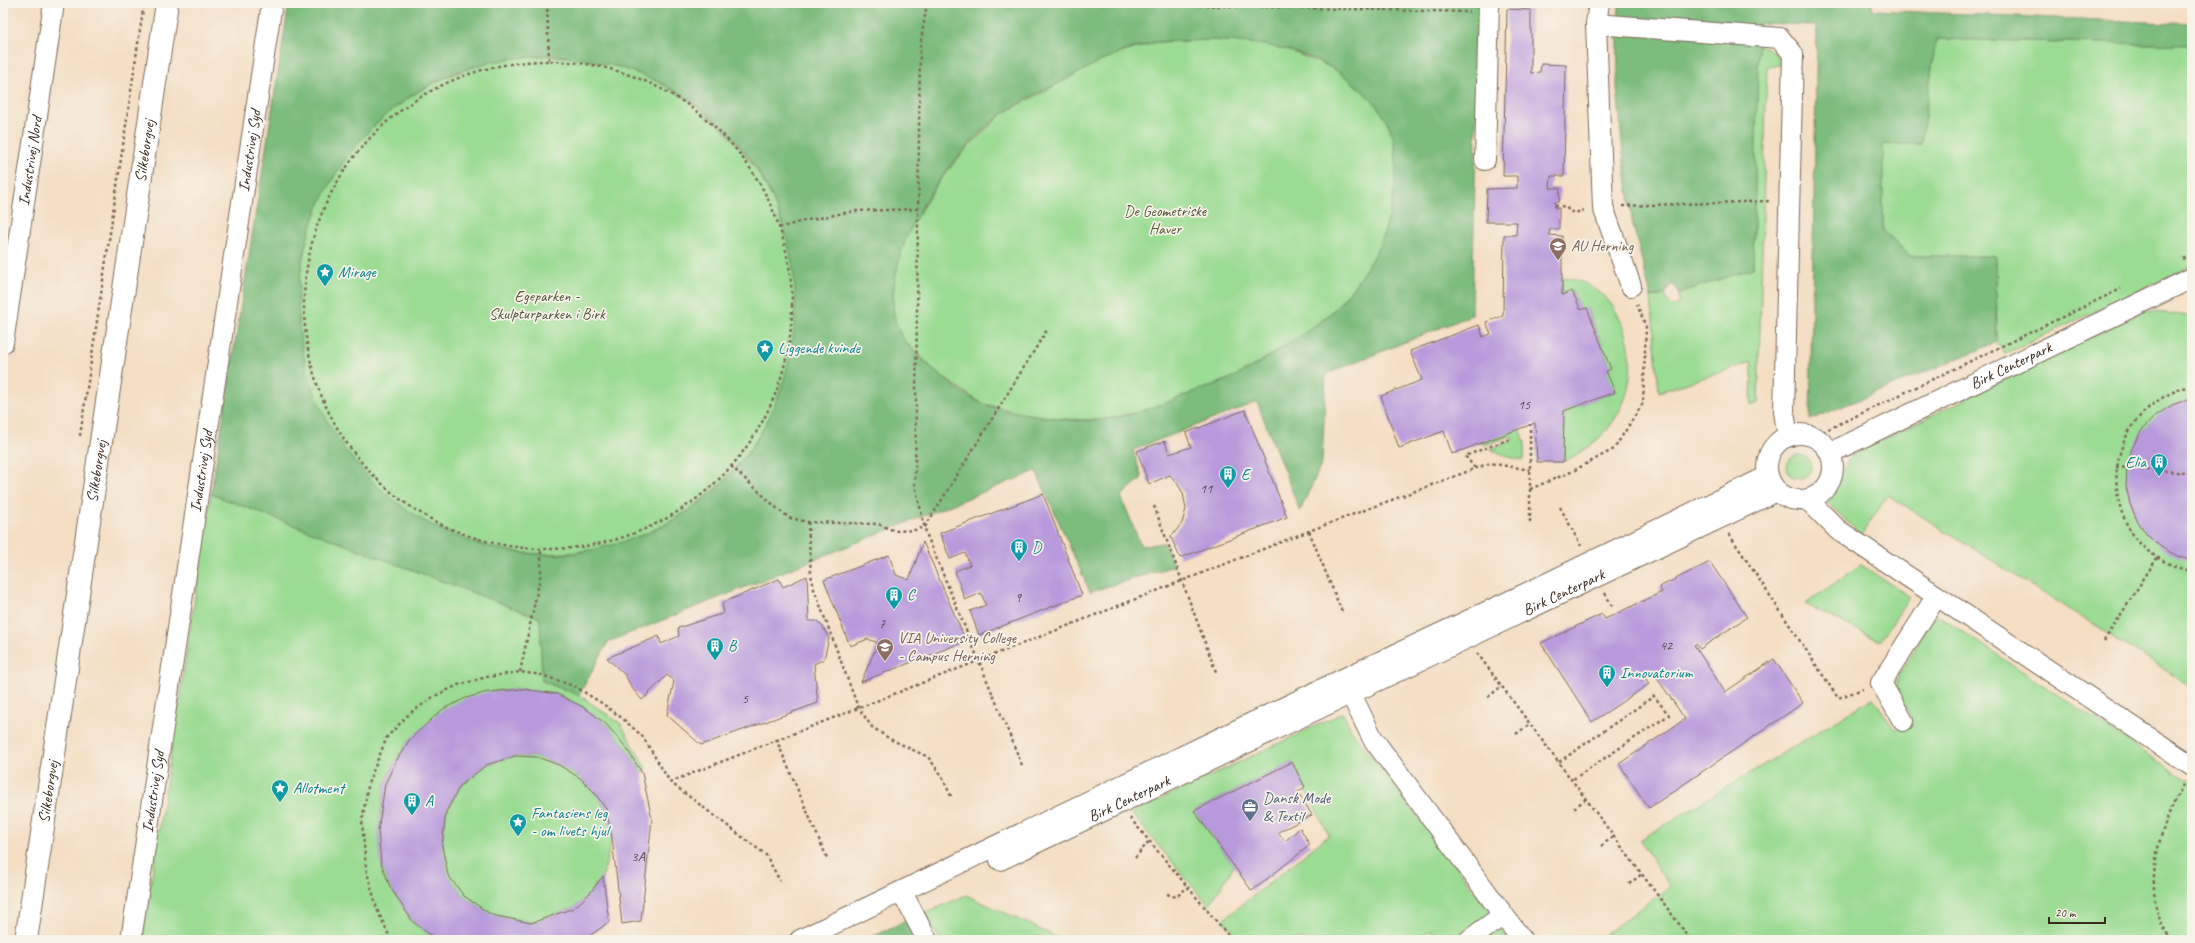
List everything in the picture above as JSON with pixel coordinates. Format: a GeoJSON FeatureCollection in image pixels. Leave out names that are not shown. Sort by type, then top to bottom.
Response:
{"type":"FeatureCollection","features":[{"type":"Feature","properties":{"kind":"main road","name":"Silkeborgvej"},"geometry":{"type":"LineString","coordinates":[[26,940],[167,3]]}},
{"type":"Feature","properties":{"kind":"street","name":"Industrivej Nord"},"geometry":{"type":"LineString","coordinates":[[3,343],[54,3]]}},
{"type":"Feature","properties":{"kind":"street","name":"Industrivej Syd"},"geometry":{"type":"LineString","coordinates":[[131,940],[272,3]]}},
{"type":"Feature","properties":{"kind":"street"},"geometry":{"type":"LineString","coordinates":[[1599,3],[1596,24],[1603,207],[1631,286]]}},
{"type":"Feature","properties":{"kind":"street"},"geometry":{"type":"LineString","coordinates":[[1485,160],[1489,8]]}},
{"type":"Feature","properties":{"kind":"street"},"geometry":{"type":"LineString","coordinates":[[1596,24],[1780,38],[1792,54],[1784,412],[1788,437]]}},
{"type":"Feature","properties":{"kind":"street","name":"Birk Centerpark"},"geometry":{"type":"LineString","coordinates":[[1830,453],[2192,278]]}},
{"type":"Feature","properties":{"kind":"street"},"geometry":{"type":"LineString","coordinates":[[1800,434],[1812,436],[1823,443],[1830,453],[1834,467],[1830,482],[1821,493],[1808,500],[1797,500],[1786,497],[1772,483],[1767,464],[1771,452],[1778,443],[1788,437],[1800,434]]}},
{"type":"Feature","properties":{"kind":"street","name":"Birk Centerpark"},"geometry":{"type":"LineString","coordinates":[[831,940],[905,898],[1347,686],[1466,638],[1718,519],[1772,483]]}},
{"type":"Feature","properties":{"kind":"street","name":"Birk Centerpark"},"geometry":{"type":"LineString","coordinates":[[800,940],[905,898],[1118,804],[1531,591],[1772,483]]}},
{"type":"Feature","properties":{"kind":"street"},"geometry":{"type":"LineString","coordinates":[[1808,500],[1838,530],[2190,771]]}},
{"type":"Feature","properties":{"kind":"street"},"geometry":{"type":"LineString","coordinates":[[1903,721],[1881,683],[1936,597]]}},
{"type":"Feature","properties":{"kind":"street"},"geometry":{"type":"LineString","coordinates":[[1347,686],[1373,739],[1522,940]]}},
{"type":"Feature","properties":{"kind":"street"},"geometry":{"type":"LineString","coordinates":[[905,898],[927,940]]}},
{"type":"Feature","properties":{"kind":"street"},"geometry":{"type":"LineString","coordinates":[[1469,940],[1503,915]]}},
{"type":"Feature","properties":{"kind":"path"},"geometry":{"type":"LineString","coordinates":[[547,3],[548,61]]}},
{"type":"Feature","properties":{"kind":"path"},"geometry":{"type":"LineString","coordinates":[[927,3],[920,47],[915,485],[925,527],[1022,765]]}},
{"type":"Feature","properties":{"kind":"path"},"geometry":{"type":"LineString","coordinates":[[1097,3],[1489,8]]}},
{"type":"Feature","properties":{"kind":"path"},"geometry":{"type":"LineString","coordinates":[[533,61],[576,62],[618,71],[657,86],[694,109],[726,137],[752,170],[772,208],[779,228],[786,248],[792,291],[791,334],[782,375],[766,415],[744,452],[716,483],[683,510],[645,530],[605,544],[563,550],[520,549],[478,540],[438,525],[402,502],[370,474],[344,440],[324,403],[310,362],[304,320],[305,277],[314,236],[327,202],[352,160],[380,128],[413,101],[451,81],[491,67],[533,61]]}},
{"type":"Feature","properties":{"kind":"path"},"geometry":{"type":"LineString","coordinates":[[1555,205],[1566,207],[1570,212],[1582,212],[1583,207],[1789,201]]}},
{"type":"Feature","properties":{"kind":"path"},"geometry":{"type":"LineString","coordinates":[[779,228],[803,221],[855,211],[917,209]]}},
{"type":"Feature","properties":{"kind":"path"},"geometry":{"type":"LineString","coordinates":[[2178,262],[2192,255]]}},
{"type":"Feature","properties":{"kind":"path"},"geometry":{"type":"LineString","coordinates":[[1530,489],[1571,472],[1614,449],[1643,403],[1646,327],[1631,286]]}},
{"type":"Feature","properties":{"kind":"path"},"geometry":{"type":"LineString","coordinates":[[1812,436],[2128,286]]}},
{"type":"Feature","properties":{"kind":"path"},"geometry":{"type":"LineString","coordinates":[[731,466],[780,511],[790,518],[808,522],[878,524],[895,531],[904,532],[925,527],[1047,330]]}},
{"type":"Feature","properties":{"kind":"path"},"geometry":{"type":"LineString","coordinates":[[2192,386],[2167,394],[2148,407],[2133,424],[2122,444],[2116,466],[2116,493],[2124,518],[2138,540],[2157,558],[2174,567],[2192,572]]}},
{"type":"Feature","properties":{"kind":"path"},"geometry":{"type":"LineString","coordinates":[[1530,424],[1530,522]]}},
{"type":"Feature","properties":{"kind":"path"},"geometry":{"type":"LineString","coordinates":[[1475,468],[1465,456],[1512,438]]}},
{"type":"Feature","properties":{"kind":"path"},"geometry":{"type":"LineString","coordinates":[[670,782],[1182,580],[1475,468],[1490,463],[1530,470]]}},
{"type":"Feature","properties":{"kind":"path"},"geometry":{"type":"LineString","coordinates":[[2116,466],[2188,473]]}},
{"type":"Feature","properties":{"kind":"path"},"geometry":{"type":"LineString","coordinates":[[1154,506],[1216,672]]}},
{"type":"Feature","properties":{"kind":"path"},"geometry":{"type":"LineString","coordinates":[[1718,519],[1838,698],[1881,683]]}},
{"type":"Feature","properties":{"kind":"path"},"geometry":{"type":"LineString","coordinates":[[808,522],[811,574],[814,589],[858,707],[872,727],[890,739],[928,757],[940,773],[952,798]]}},
{"type":"Feature","properties":{"kind":"path"},"geometry":{"type":"LineString","coordinates":[[1309,531],[1342,612]]}},
{"type":"Feature","properties":{"kind":"path"},"geometry":{"type":"LineString","coordinates":[[520,672],[541,573],[541,550]]}},
{"type":"Feature","properties":{"kind":"path"},"geometry":{"type":"LineString","coordinates":[[2104,641],[2157,558]]}},
{"type":"Feature","properties":{"kind":"path"},"geometry":{"type":"LineString","coordinates":[[1466,638],[1691,940]]}},
{"type":"Feature","properties":{"kind":"path"},"geometry":{"type":"LineString","coordinates":[[391,940],[377,909],[366,868],[362,821],[368,781],[386,737],[409,714],[432,697],[458,685],[487,677],[520,672],[542,675],[576,687],[600,702],[643,737],[670,782],[766,855],[780,881]]}},
{"type":"Feature","properties":{"kind":"path"},"geometry":{"type":"LineString","coordinates":[[1488,697],[1502,686]]}},
{"type":"Feature","properties":{"kind":"path"},"geometry":{"type":"LineString","coordinates":[[1559,762],[1654,696],[1669,715],[1572,780]]}},
{"type":"Feature","properties":{"kind":"path"},"geometry":{"type":"LineString","coordinates":[[1516,734],[1530,724]]}},
{"type":"Feature","properties":{"kind":"path"},"geometry":{"type":"LineString","coordinates":[[776,739],[827,858]]}},
{"type":"Feature","properties":{"kind":"path"},"geometry":{"type":"LineString","coordinates":[[2172,940],[2164,931],[2157,915],[2154,895],[2154,873],[2158,847],[2168,817],[2176,796],[2190,771]]}},
{"type":"Feature","properties":{"kind":"path"},"geometry":{"type":"LineString","coordinates":[[1574,808],[1586,799]]}},
{"type":"Feature","properties":{"kind":"path"},"geometry":{"type":"LineString","coordinates":[[1118,804],[1232,940]]}},
{"type":"Feature","properties":{"kind":"path"},"geometry":{"type":"LineString","coordinates":[[1601,846],[1614,836]]}},
{"type":"Feature","properties":{"kind":"path"},"geometry":{"type":"LineString","coordinates":[[1135,858],[1149,841]]}},
{"type":"Feature","properties":{"kind":"path"},"geometry":{"type":"LineString","coordinates":[[1629,884],[1642,874]]}},
{"type":"Feature","properties":{"kind":"path"},"geometry":{"type":"LineString","coordinates":[[1167,894],[1176,897],[1188,887]]}},
{"type":"Feature","properties":{"kind":"green space"},"geometry":{"type":"Polygon","coordinates":[[[289,3],[1479,3],[1472,315],[1326,374],[1322,463],[1300,511],[1257,402],[1133,450],[1142,478],[1121,496],[1141,546],[1164,543],[1174,566],[1090,592],[1036,471],[608,642],[579,695],[542,681],[540,618],[211,494],[289,3]],[[1213,40],[1158,42],[1136,47],[1104,60],[1027,99],[1009,109],[985,128],[969,144],[939,181],[914,221],[905,241],[897,270],[893,299],[895,318],[901,335],[926,363],[948,382],[971,397],[992,407],[1077,421],[1095,421],[1115,418],[1150,408],[1236,376],[1281,349],[1324,319],[1345,298],[1374,255],[1387,224],[1391,207],[1396,173],[1396,158],[1391,132],[1386,120],[1369,97],[1356,85],[1340,73],[1307,56],[1271,46],[1213,40]],[[556,55],[503,60],[482,64],[454,73],[420,90],[405,100],[376,124],[351,152],[315,215],[299,281],[302,346],[321,408],[355,462],[403,507],[463,539],[534,554],[549,555],[593,550],[649,532],[704,499],[746,455],[776,402],[792,344],[794,283],[782,223],[756,168],[714,119],[678,92],[640,74],[600,62],[556,55]]]}},
{"type":"Feature","properties":{"kind":"green space"},"geometry":{"type":"Polygon","coordinates":[[[1619,3],[1872,3],[1873,10],[2192,24],[2192,45],[1936,39],[1921,144],[1883,144],[1883,230],[1910,256],[1996,256],[1997,342],[1810,420],[1817,25],[1759,23],[1753,268],[1679,293],[1674,285],[1669,286],[1665,295],[1651,297],[1633,225],[1623,154],[1617,87],[1619,3]]]}},
{"type":"Feature","properties":{"kind":"green space"},"geometry":{"type":"Polygon","coordinates":[[[1936,39],[2192,45],[2192,266],[2005,354],[1997,342],[1996,256],[1910,256],[1883,230],[1882,144],[1921,144],[1936,39]]]}},
{"type":"Feature","properties":{"kind":"green space","name":"De Geometriske Haver"},"geometry":{"type":"Polygon","coordinates":[[[1214,40],[1257,43],[1280,47],[1338,70],[1376,103],[1384,115],[1393,136],[1397,167],[1392,212],[1376,254],[1352,289],[1330,314],[1306,332],[1239,375],[1145,411],[1100,420],[1064,419],[1020,413],[981,403],[937,373],[904,340],[895,324],[893,309],[894,277],[902,246],[911,226],[938,183],[964,151],[1002,114],[1108,57],[1157,42],[1214,40]]]}},
{"type":"Feature","properties":{"kind":"green space"},"geometry":{"type":"Polygon","coordinates":[[[1758,46],[1771,50],[1782,65],[1767,66],[1758,403],[1751,406],[1752,362],[1659,392],[1651,297],[1665,295],[1670,305],[1675,306],[1679,303],[1679,293],[1753,268],[1758,46]]]}},
{"type":"Feature","properties":{"kind":"green space","name":"Egeparken - Skulpturparken i Birk"},"geometry":{"type":"Polygon","coordinates":[[[547,56],[571,57],[596,61],[642,75],[664,85],[685,98],[705,112],[723,129],[740,147],[754,167],[767,188],[777,210],[791,256],[795,281],[795,329],[791,354],[777,400],[767,422],[754,443],[740,463],[723,481],[705,498],[685,512],[664,525],[642,535],[596,549],[571,553],[547,554],[523,553],[498,549],[452,535],[430,525],[409,512],[389,498],[371,481],[354,463],[340,443],[327,422],[317,400],[303,354],[299,329],[298,305],[299,281],[303,256],[317,210],[327,188],[340,167],[354,147],[371,129],[389,112],[409,98],[430,85],[452,75],[498,61],[523,57],[547,56]]]}},
{"type":"Feature","properties":{"kind":"green space"},"geometry":{"type":"Polygon","coordinates":[[[1562,278],[1584,283],[1601,294],[1615,310],[1624,328],[1629,350],[1630,371],[1627,393],[1614,421],[1595,442],[1563,462],[1564,411],[1615,392],[1606,371],[1611,368],[1587,308],[1581,310],[1572,291],[1562,295],[1562,278]]]}},
{"type":"Feature","properties":{"kind":"green space"},"geometry":{"type":"Polygon","coordinates":[[[2144,311],[2192,316],[2192,687],[1888,495],[1861,535],[1827,502],[1851,455],[2144,311]]]}},
{"type":"Feature","properties":{"kind":"green space"},"geometry":{"type":"Polygon","coordinates":[[[1520,428],[1525,442],[1524,460],[1508,457],[1491,449],[1513,440],[1511,436],[1485,445],[1481,443],[1520,428]]]}},
{"type":"Feature","properties":{"kind":"green space"},"geometry":{"type":"Polygon","coordinates":[[[1799,455],[1808,458],[1811,467],[1808,476],[1799,479],[1790,476],[1787,467],[1790,458],[1799,455]]]}},
{"type":"Feature","properties":{"kind":"green space"},"geometry":{"type":"Polygon","coordinates":[[[211,494],[540,618],[542,681],[579,695],[621,724],[646,769],[642,773],[625,746],[606,724],[585,708],[557,694],[523,689],[488,692],[410,739],[396,761],[385,784],[378,831],[381,863],[390,887],[413,922],[437,940],[142,940],[211,494]]]}},
{"type":"Feature","properties":{"kind":"green space"},"geometry":{"type":"Polygon","coordinates":[[[1861,565],[1910,597],[1880,641],[1805,604],[1861,565]]]}},
{"type":"Feature","properties":{"kind":"green space"},"geometry":{"type":"Polygon","coordinates":[[[1936,614],[2178,775],[2192,781],[2192,940],[1597,940],[1670,887],[1640,840],[1873,698],[1895,730],[1911,718],[1896,691],[1898,675],[1936,614]]]}},
{"type":"Feature","properties":{"kind":"green space"},"geometry":{"type":"Polygon","coordinates":[[[1343,713],[1351,730],[1491,912],[1457,940],[1440,940],[1431,930],[1417,940],[1240,940],[1223,920],[1329,835],[1292,762],[1194,811],[1234,866],[1209,906],[1131,813],[1343,713]]]}},
{"type":"Feature","properties":{"kind":"green space"},"geometry":{"type":"Polygon","coordinates":[[[515,756],[537,757],[559,765],[580,778],[595,793],[606,809],[612,838],[603,876],[589,894],[574,908],[531,923],[492,915],[464,896],[448,875],[442,846],[446,812],[460,786],[486,765],[515,756]]]}},
{"type":"Feature","properties":{"kind":"green space"},"geometry":{"type":"Polygon","coordinates":[[[966,895],[1063,940],[941,940],[933,929],[926,913],[966,895]]]}},
{"type":"Feature","properties":{"kind":"green space"},"geometry":{"type":"Polygon","coordinates":[[[905,921],[917,940],[865,940],[905,921]]]}},
{"type":"Feature","properties":{"kind":"green space"},"geometry":{"type":"Polygon","coordinates":[[[1500,927],[1510,940],[1479,940],[1500,927]]]}},
{"type":"Feature","properties":{"kind":"building"},"geometry":{"type":"Polygon","coordinates":[[[1507,9],[1531,10],[1531,73],[1540,72],[1541,64],[1566,65],[1564,176],[1551,176],[1550,188],[1560,188],[1559,202],[1555,202],[1555,208],[1559,208],[1559,229],[1550,229],[1549,235],[1562,236],[1562,295],[1572,291],[1581,310],[1587,308],[1611,369],[1606,371],[1615,392],[1564,411],[1563,462],[1537,462],[1535,423],[1452,454],[1444,431],[1399,448],[1381,396],[1422,380],[1410,351],[1479,325],[1483,337],[1491,334],[1486,322],[1503,316],[1504,235],[1516,235],[1517,222],[1486,222],[1487,189],[1517,188],[1517,176],[1503,176],[1507,9]]]}},
{"type":"Feature","properties":{"kind":"building","name":"Elia"},"geometry":{"type":"Polygon","coordinates":[[[2192,398],[2192,561],[2177,556],[2161,547],[2147,535],[2137,520],[2130,504],[2126,486],[2127,467],[2132,448],[2142,430],[2155,416],[2172,405],[2192,398]]]}},
{"type":"Feature","properties":{"kind":"building","name":"E"},"geometry":{"type":"Polygon","coordinates":[[[1245,410],[1287,517],[1180,558],[1171,537],[1182,523],[1186,509],[1183,493],[1170,475],[1149,484],[1137,451],[1165,441],[1169,454],[1191,447],[1186,433],[1245,410]]]}},
{"type":"Feature","properties":{"kind":"building","name":"D"},"geometry":{"type":"Polygon","coordinates":[[[1043,494],[1082,595],[979,635],[970,611],[986,605],[981,593],[965,600],[955,571],[970,565],[965,553],[950,559],[940,533],[1043,494]]]}},
{"type":"Feature","properties":{"kind":"building","name":"C"},"geometry":{"type":"Polygon","coordinates":[[[923,542],[966,641],[861,682],[878,643],[868,639],[850,646],[824,580],[889,555],[896,575],[909,580],[923,542]]]}},
{"type":"Feature","properties":{"kind":"building","name":"Innovatorium"},"geometry":{"type":"Polygon","coordinates":[[[1710,562],[1747,617],[1700,649],[1696,644],[1694,645],[1725,692],[1774,659],[1803,703],[1649,808],[1619,764],[1685,719],[1653,672],[1645,678],[1649,684],[1592,722],[1541,643],[1602,614],[1605,619],[1662,592],[1659,587],[1710,562]]]}},
{"type":"Feature","properties":{"kind":"building","name":"B"},"geometry":{"type":"Polygon","coordinates":[[[807,576],[809,621],[817,621],[823,627],[829,638],[824,659],[814,664],[818,703],[701,745],[667,715],[674,681],[667,675],[642,700],[632,688],[625,675],[607,658],[659,636],[661,644],[679,636],[678,628],[724,613],[722,603],[779,579],[783,587],[807,576]]]}},
{"type":"Feature","properties":{"kind":"building","name":"A"},"geometry":{"type":"Polygon","coordinates":[[[523,689],[557,694],[585,708],[606,724],[625,746],[642,773],[652,819],[641,921],[622,924],[612,838],[606,809],[595,793],[580,778],[559,765],[537,757],[515,756],[486,765],[460,786],[446,812],[442,846],[448,875],[464,896],[492,915],[531,923],[574,908],[589,894],[603,876],[609,922],[584,940],[437,940],[413,922],[390,887],[381,863],[378,831],[385,784],[396,761],[410,739],[443,709],[466,698],[488,692],[523,689]]]}},
{"type":"Feature","properties":{"kind":"building","name":"Dansk Mode & Textil"},"geometry":{"type":"Polygon","coordinates":[[[1292,762],[1305,787],[1298,792],[1312,815],[1278,832],[1285,841],[1300,828],[1310,845],[1252,891],[1194,811],[1292,762]]]}},
{"type":"Feature","properties":{"kind":"place","name":"AU Herning"},"geometry":{"type":"Point","coordinates":[1558,261]}},
{"type":"Feature","properties":{"kind":"place","name":"Mirage"},"geometry":{"type":"Point","coordinates":[325,287]}},
{"type":"Feature","properties":{"kind":"place","name":"Liggende kvinde"},"geometry":{"type":"Point","coordinates":[765,363]}},
{"type":"Feature","properties":{"kind":"place","name":"Elia"},"geometry":{"type":"Point","coordinates":[2159,477]}},
{"type":"Feature","properties":{"kind":"place","name":"E"},"geometry":{"type":"Point","coordinates":[1228,489]}},
{"type":"Feature","properties":{"kind":"place","name":"D"},"geometry":{"type":"Point","coordinates":[1019,562]}},
{"type":"Feature","properties":{"kind":"place","name":"C"},"geometry":{"type":"Point","coordinates":[894,610]}},
{"type":"Feature","properties":{"kind":"place","name":"B"},"geometry":{"type":"Point","coordinates":[715,661]}},
{"type":"Feature","properties":{"kind":"place","name":"VIA University College - Campus Herning"},"geometry":{"type":"Point","coordinates":[885,662]}},
{"type":"Feature","properties":{"kind":"place","name":"Innovatorium"},"geometry":{"type":"Point","coordinates":[1607,688]}},
{"type":"Feature","properties":{"kind":"place","name":"Allotment"},"geometry":{"type":"Point","coordinates":[280,803]}},
{"type":"Feature","properties":{"kind":"place","name":"A"},"geometry":{"type":"Point","coordinates":[412,816]}},
{"type":"Feature","properties":{"kind":"place","name":"Dansk Mode & Textil"},"geometry":{"type":"Point","coordinates":[1250,822]}},
{"type":"Feature","properties":{"kind":"place","name":"Fantasiens leg - om livets hjul"},"geometry":{"type":"Point","coordinates":[518,837]}}]}
